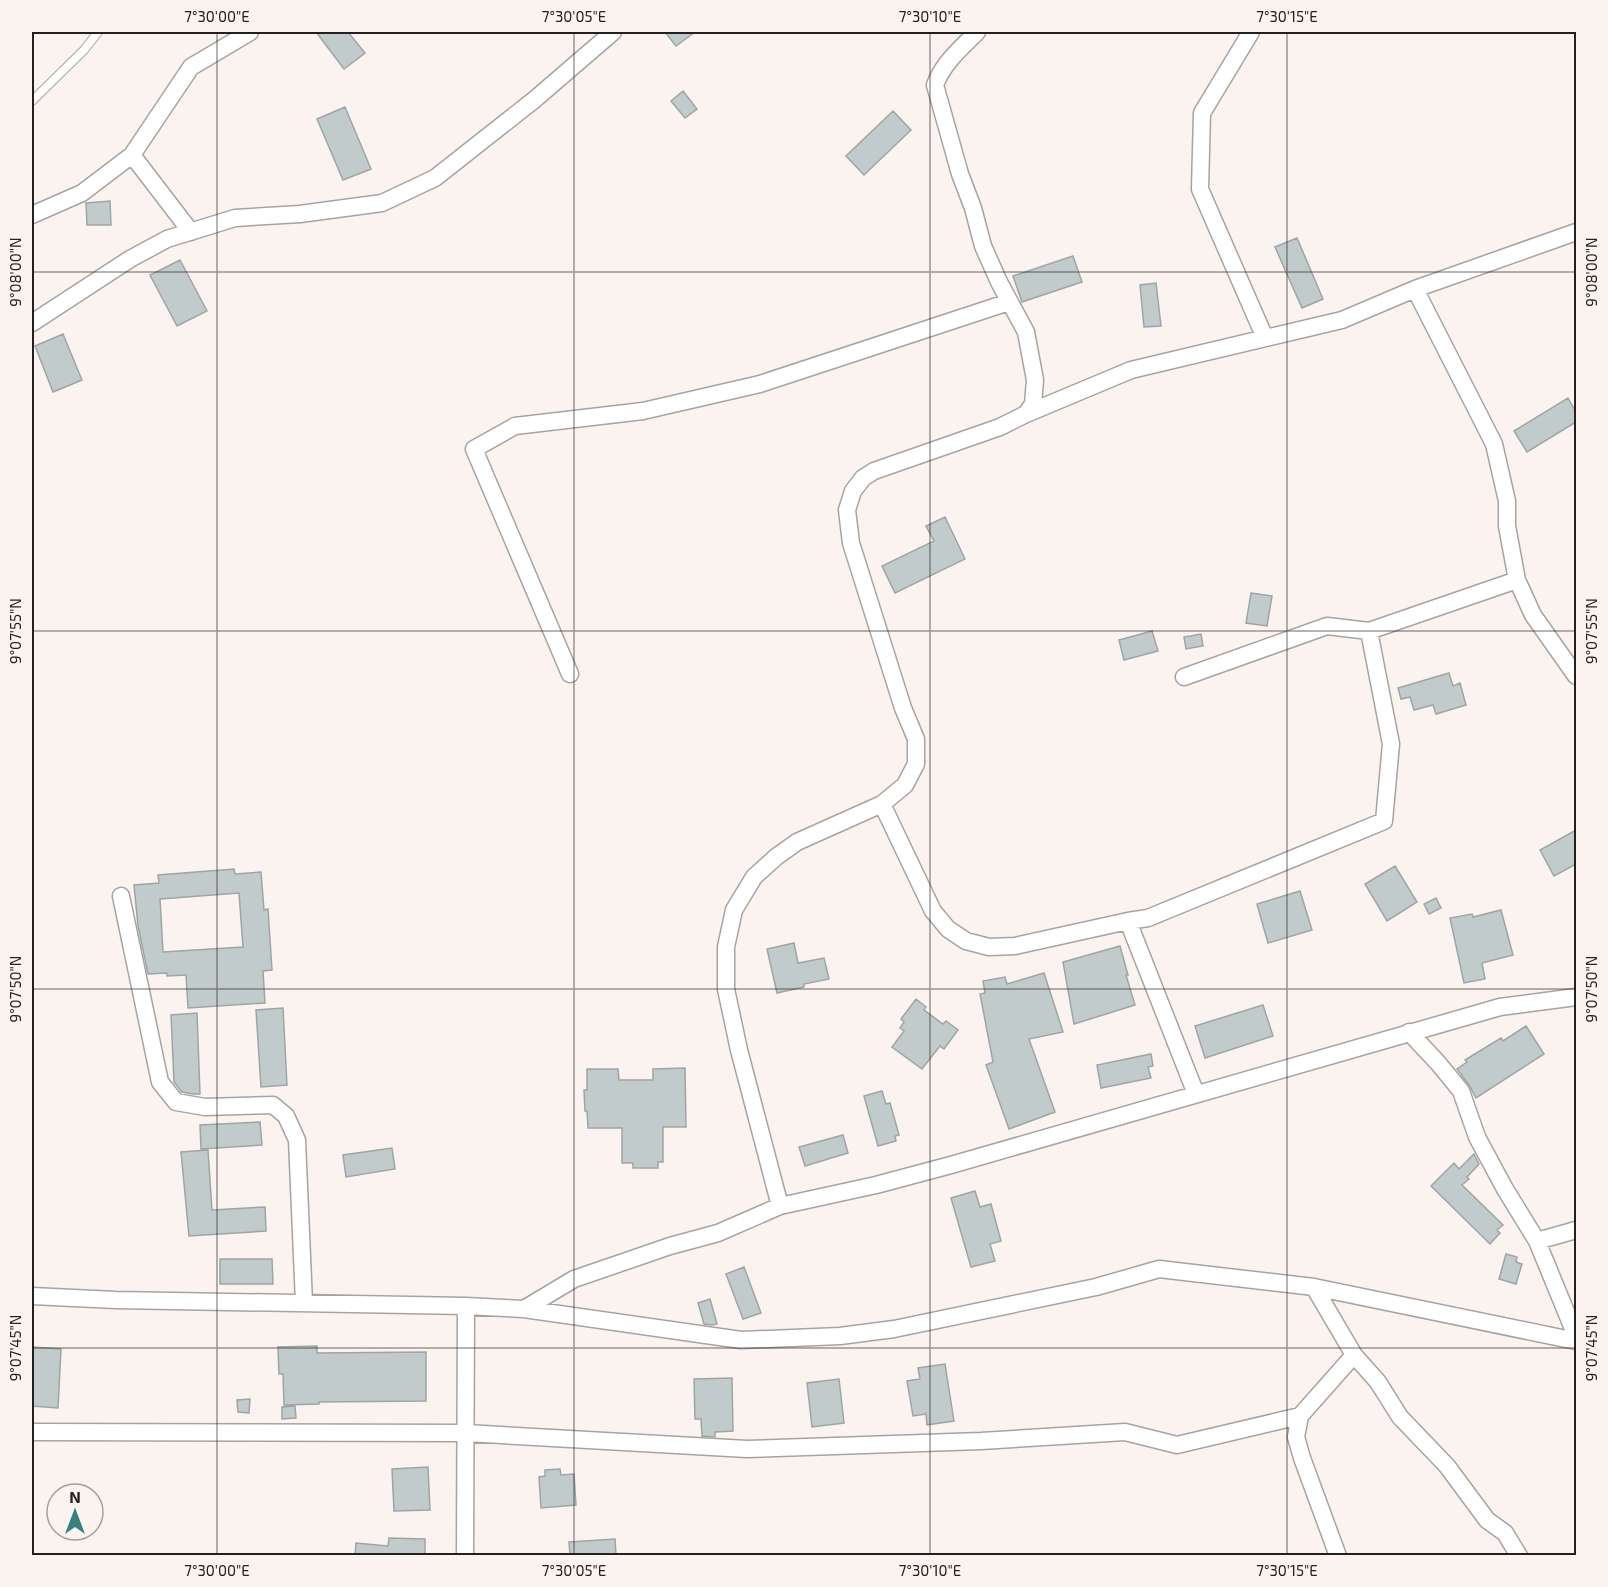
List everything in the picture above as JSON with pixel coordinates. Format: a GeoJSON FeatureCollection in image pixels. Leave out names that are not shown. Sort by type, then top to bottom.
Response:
{"type":"FeatureCollection","features":[{"type":"Feature","properties":{"kind":"street"},"geometry":{"type":"LineString","coordinates":[[32,215],[82,193],[132,155],[191,67],[249,32]]}},
{"type":"Feature","properties":{"kind":"street"},"geometry":{"type":"LineString","coordinates":[[32,323],[130,259],[167,239],[235,218],[300,214],[382,203],[435,178],[534,100],[613,32]]}},
{"type":"Feature","properties":{"kind":"street"},"geometry":{"type":"LineString","coordinates":[[977,32],[944,66],[935,85],[983,246],[1026,332],[1035,380],[1033,404],[1026,414]]}},
{"type":"Feature","properties":{"kind":"street"},"geometry":{"type":"LineString","coordinates":[[1251,32],[1202,113],[1200,189],[1265,338]]}},
{"type":"Feature","properties":{"kind":"street"},"geometry":{"type":"LineString","coordinates":[[132,155],[191,232]]}},
{"type":"Feature","properties":{"kind":"street"},"geometry":{"type":"LineString","coordinates":[[780,1206],[739,1050],[726,989],[726,947],[734,910],[754,877],[776,857],[797,842],[882,804],[905,785],[916,764],[916,739],[903,708],[851,543],[847,510],[853,491],[863,478],[874,471],[1000,427],[1131,370],[1342,320],[1415,289],[1576,232]]}},
{"type":"Feature","properties":{"kind":"street"},"geometry":{"type":"LineString","coordinates":[[1415,289],[1494,444],[1507,501],[1507,526],[1517,580],[1533,615],[1576,676]]}},
{"type":"Feature","properties":{"kind":"street"},"geometry":{"type":"LineString","coordinates":[[570,674],[474,449],[514,426],[643,411],[760,384],[1009,302]]}},
{"type":"Feature","properties":{"kind":"street"},"geometry":{"type":"LineString","coordinates":[[1184,676],[1327,626],[1369,631],[1517,580]]}},
{"type":"Feature","properties":{"kind":"street"},"geometry":{"type":"LineString","coordinates":[[882,804],[933,911],[948,928],[966,941],[989,947],[1015,946],[1148,918],[1384,821],[1391,744],[1369,631]]}},
{"type":"Feature","properties":{"kind":"street"},"geometry":{"type":"LineString","coordinates":[[121,896],[160,1082],[176,1102],[205,1107],[273,1105],[286,1116],[297,1140],[304,1304]]}},
{"type":"Feature","properties":{"kind":"street"},"geometry":{"type":"LineString","coordinates":[[1128,921],[1196,1094]]}},
{"type":"Feature","properties":{"kind":"street"},"geometry":{"type":"LineString","coordinates":[[524,1309],[574,1280],[670,1246],[718,1233],[780,1206],[876,1185],[951,1165],[1500,1007],[1576,997]]}},
{"type":"Feature","properties":{"kind":"street"},"geometry":{"type":"LineString","coordinates":[[1409,1032],[1461,1091],[1477,1137],[1505,1189],[1538,1241],[1576,1339]]}},
{"type":"Feature","properties":{"kind":"street"},"geometry":{"type":"LineString","coordinates":[[1538,1241],[1576,1230]]}},
{"type":"Feature","properties":{"kind":"street"},"geometry":{"type":"LineString","coordinates":[[32,1296],[524,1309],[741,1340],[840,1336],[894,1329],[1096,1287],[1159,1269],[1314,1287],[1576,1339]]}},
{"type":"Feature","properties":{"kind":"street"},"geometry":{"type":"LineString","coordinates":[[1314,1287],[1354,1355],[1378,1382],[1400,1417],[1447,1466],[1487,1520],[1505,1533],[1519,1556]]}},
{"type":"Feature","properties":{"kind":"street"},"geometry":{"type":"LineString","coordinates":[[465,1556],[466,1306]]}},
{"type":"Feature","properties":{"kind":"street"},"geometry":{"type":"LineString","coordinates":[[1338,1556],[1296,1437],[1300,1416],[1354,1355]]}},
{"type":"Feature","properties":{"kind":"street"},"geometry":{"type":"LineString","coordinates":[[32,1432],[466,1433],[747,1449],[981,1441],[1125,1432],[1177,1445],[1300,1416]]}},
{"type":"Feature","properties":{"kind":"lane"},"geometry":{"type":"LineString","coordinates":[[32,101],[84,50],[98,32]]}},
{"type":"Feature","properties":{"kind":"building"},"geometry":{"type":"Polygon","coordinates":[[[316,32],[348,32],[365,53],[344,69],[316,32]]]}},
{"type":"Feature","properties":{"kind":"building"},"geometry":{"type":"Polygon","coordinates":[[[665,32],[695,32],[676,46],[665,32]]]}},
{"type":"Feature","properties":{"kind":"building"},"geometry":{"type":"Polygon","coordinates":[[[683,91],[697,109],[685,118],[671,101],[683,91]]]}},
{"type":"Feature","properties":{"kind":"building"},"geometry":{"type":"Polygon","coordinates":[[[345,107],[371,169],[343,180],[317,119],[345,107]]]}},
{"type":"Feature","properties":{"kind":"building"},"geometry":{"type":"Polygon","coordinates":[[[893,111],[911,130],[864,175],[846,156],[893,111]]]}},
{"type":"Feature","properties":{"kind":"building"},"geometry":{"type":"Polygon","coordinates":[[[110,201],[111,225],[87,225],[86,203],[110,201]]]}},
{"type":"Feature","properties":{"kind":"building"},"geometry":{"type":"Polygon","coordinates":[[[1297,238],[1323,299],[1302,308],[1275,247],[1297,238]]]}},
{"type":"Feature","properties":{"kind":"building"},"geometry":{"type":"Polygon","coordinates":[[[1073,256],[1082,282],[1022,302],[1013,276],[1073,256]]]}},
{"type":"Feature","properties":{"kind":"building"},"geometry":{"type":"Polygon","coordinates":[[[180,260],[207,311],[177,326],[150,275],[180,260]]]}},
{"type":"Feature","properties":{"kind":"building"},"geometry":{"type":"Polygon","coordinates":[[[1156,283],[1161,326],[1144,327],[1140,285],[1156,283]]]}},
{"type":"Feature","properties":{"kind":"building"},"geometry":{"type":"Polygon","coordinates":[[[63,334],[82,380],[53,392],[35,346],[63,334]]]}},
{"type":"Feature","properties":{"kind":"building"},"geometry":{"type":"Polygon","coordinates":[[[1568,398],[1576,412],[1576,422],[1527,452],[1514,431],[1568,398]]]}},
{"type":"Feature","properties":{"kind":"building"},"geometry":{"type":"Polygon","coordinates":[[[945,517],[965,559],[895,593],[882,566],[934,541],[926,526],[945,517]]]}},
{"type":"Feature","properties":{"kind":"building"},"geometry":{"type":"Polygon","coordinates":[[[1251,593],[1272,596],[1267,626],[1246,623],[1251,593]]]}},
{"type":"Feature","properties":{"kind":"building"},"geometry":{"type":"Polygon","coordinates":[[[1152,631],[1158,651],[1124,660],[1119,640],[1152,631]]]}},
{"type":"Feature","properties":{"kind":"building"},"geometry":{"type":"Polygon","coordinates":[[[1201,634],[1203,646],[1186,649],[1184,637],[1201,634]]]}},
{"type":"Feature","properties":{"kind":"building"},"geometry":{"type":"Polygon","coordinates":[[[1449,673],[1453,686],[1460,683],[1466,705],[1436,714],[1433,705],[1414,710],[1410,697],[1401,699],[1398,688],[1449,673]]]}},
{"type":"Feature","properties":{"kind":"building"},"geometry":{"type":"Polygon","coordinates":[[[1576,830],[1576,864],[1554,876],[1540,850],[1576,830]]]}},
{"type":"Feature","properties":{"kind":"building"},"geometry":{"type":"Polygon","coordinates":[[[1395,866],[1417,902],[1387,921],[1365,884],[1395,866]]]}},
{"type":"Feature","properties":{"kind":"building"},"geometry":{"type":"Polygon","coordinates":[[[234,869],[235,874],[261,872],[264,910],[268,909],[272,970],[263,971],[265,1003],[188,1008],[186,975],[148,974],[138,926],[134,885],[159,883],[158,875],[234,869]],[[239,893],[160,899],[163,952],[243,947],[239,893]]]}},
{"type":"Feature","properties":{"kind":"building"},"geometry":{"type":"Polygon","coordinates":[[[1300,891],[1312,930],[1268,943],[1257,904],[1300,891]]]}},
{"type":"Feature","properties":{"kind":"building"},"geometry":{"type":"Polygon","coordinates":[[[1436,898],[1441,908],[1429,914],[1424,904],[1436,898]]]}},
{"type":"Feature","properties":{"kind":"building"},"geometry":{"type":"Polygon","coordinates":[[[1501,910],[1513,955],[1482,963],[1485,979],[1464,983],[1450,918],[1472,914],[1473,917],[1501,910]]]}},
{"type":"Feature","properties":{"kind":"building"},"geometry":{"type":"Polygon","coordinates":[[[794,943],[798,963],[824,958],[829,979],[777,993],[767,949],[794,943]]]}},
{"type":"Feature","properties":{"kind":"building"},"geometry":{"type":"Polygon","coordinates":[[[1120,946],[1135,1005],[1074,1024],[1063,962],[1120,946]]]}},
{"type":"Feature","properties":{"kind":"building"},"geometry":{"type":"Polygon","coordinates":[[[1044,973],[1063,1032],[1029,1039],[1055,1112],[1009,1129],[986,1065],[993,1062],[980,994],[985,993],[983,981],[1005,977],[1007,984],[1044,973]]]}},
{"type":"Feature","properties":{"kind":"building"},"geometry":{"type":"Polygon","coordinates":[[[916,999],[926,1007],[924,1010],[943,1024],[946,1021],[958,1030],[944,1049],[940,1046],[922,1069],[892,1047],[904,1031],[900,1028],[904,1022],[901,1019],[916,999]]]}},
{"type":"Feature","properties":{"kind":"building"},"geometry":{"type":"Polygon","coordinates":[[[1263,1005],[1273,1036],[1205,1058],[1195,1026],[1263,1005]]]}},
{"type":"Feature","properties":{"kind":"building"},"geometry":{"type":"Polygon","coordinates":[[[283,1008],[287,1085],[261,1087],[256,1010],[283,1008]]]}},
{"type":"Feature","properties":{"kind":"building"},"geometry":{"type":"Polygon","coordinates":[[[197,1013],[200,1094],[193,1094],[182,1092],[174,1082],[171,1015],[197,1013]]]}},
{"type":"Feature","properties":{"kind":"building"},"geometry":{"type":"Polygon","coordinates":[[[1526,1026],[1544,1054],[1476,1098],[1457,1069],[1467,1062],[1465,1060],[1501,1038],[1503,1041],[1526,1026]]]}},
{"type":"Feature","properties":{"kind":"building"},"geometry":{"type":"Polygon","coordinates":[[[1151,1054],[1153,1066],[1148,1067],[1151,1078],[1101,1088],[1097,1065],[1151,1054]]]}},
{"type":"Feature","properties":{"kind":"building"},"geometry":{"type":"Polygon","coordinates":[[[685,1068],[686,1127],[663,1127],[663,1162],[658,1162],[658,1168],[633,1168],[633,1163],[622,1163],[622,1128],[588,1128],[584,1090],[587,1090],[587,1069],[618,1069],[619,1080],[653,1080],[653,1069],[685,1068]]]}},
{"type":"Feature","properties":{"kind":"building"},"geometry":{"type":"Polygon","coordinates":[[[882,1091],[886,1104],[890,1103],[899,1135],[895,1136],[896,1141],[878,1146],[864,1096],[882,1091]]]}},
{"type":"Feature","properties":{"kind":"building"},"geometry":{"type":"Polygon","coordinates":[[[260,1122],[262,1145],[201,1149],[200,1125],[260,1122]]]}},
{"type":"Feature","properties":{"kind":"building"},"geometry":{"type":"Polygon","coordinates":[[[843,1135],[848,1153],[805,1166],[799,1147],[843,1135]]]}},
{"type":"Feature","properties":{"kind":"building"},"geometry":{"type":"Polygon","coordinates":[[[392,1148],[395,1169],[346,1177],[343,1155],[392,1148]]]}},
{"type":"Feature","properties":{"kind":"building"},"geometry":{"type":"Polygon","coordinates":[[[208,1150],[212,1210],[265,1207],[266,1231],[189,1236],[181,1152],[208,1150]]]}},
{"type":"Feature","properties":{"kind":"building"},"geometry":{"type":"Polygon","coordinates":[[[1474,1154],[1479,1164],[1462,1185],[1503,1225],[1497,1230],[1500,1233],[1490,1244],[1431,1186],[1454,1163],[1459,1169],[1474,1154]]]}},
{"type":"Feature","properties":{"kind":"building"},"geometry":{"type":"Polygon","coordinates":[[[975,1191],[980,1207],[991,1204],[1001,1241],[990,1244],[995,1261],[971,1267],[951,1198],[975,1191]]]}},
{"type":"Feature","properties":{"kind":"building"},"geometry":{"type":"Polygon","coordinates":[[[1506,1254],[1517,1257],[1516,1262],[1522,1264],[1516,1284],[1499,1279],[1506,1254]]]}},
{"type":"Feature","properties":{"kind":"building"},"geometry":{"type":"Polygon","coordinates":[[[220,1259],[272,1259],[273,1284],[220,1284],[220,1259]]]}},
{"type":"Feature","properties":{"kind":"building"},"geometry":{"type":"Polygon","coordinates":[[[744,1267],[761,1313],[743,1319],[726,1274],[744,1267]]]}},
{"type":"Feature","properties":{"kind":"building"},"geometry":{"type":"Polygon","coordinates":[[[710,1299],[717,1324],[712,1325],[704,1324],[698,1303],[710,1299]]]}},
{"type":"Feature","properties":{"kind":"building"},"geometry":{"type":"Polygon","coordinates":[[[317,1346],[317,1353],[426,1352],[426,1401],[319,1402],[319,1404],[284,1405],[283,1374],[279,1374],[278,1347],[317,1346]]]}},
{"type":"Feature","properties":{"kind":"building"},"geometry":{"type":"Polygon","coordinates":[[[32,1347],[61,1349],[58,1408],[32,1406],[32,1347]]]}},
{"type":"Feature","properties":{"kind":"building"},"geometry":{"type":"Polygon","coordinates":[[[945,1364],[954,1421],[927,1425],[926,1414],[913,1416],[907,1381],[920,1379],[918,1368],[945,1364]]]}},
{"type":"Feature","properties":{"kind":"building"},"geometry":{"type":"Polygon","coordinates":[[[732,1378],[733,1431],[715,1432],[715,1437],[702,1436],[701,1419],[695,1419],[694,1379],[732,1378]]]}},
{"type":"Feature","properties":{"kind":"building"},"geometry":{"type":"Polygon","coordinates":[[[839,1379],[844,1423],[812,1427],[807,1383],[839,1379]]]}},
{"type":"Feature","properties":{"kind":"building"},"geometry":{"type":"Polygon","coordinates":[[[250,1399],[249,1413],[238,1412],[237,1400],[250,1399]]]}},
{"type":"Feature","properties":{"kind":"building"},"geometry":{"type":"Polygon","coordinates":[[[295,1406],[296,1418],[282,1419],[282,1407],[295,1406]]]}},
{"type":"Feature","properties":{"kind":"building"},"geometry":{"type":"Polygon","coordinates":[[[428,1467],[430,1510],[394,1511],[392,1469],[428,1467]]]}},
{"type":"Feature","properties":{"kind":"building"},"geometry":{"type":"Polygon","coordinates":[[[560,1469],[561,1475],[574,1474],[576,1505],[541,1508],[539,1477],[545,1476],[545,1470],[560,1469]]]}},
{"type":"Feature","properties":{"kind":"building"},"geometry":{"type":"Polygon","coordinates":[[[389,1538],[425,1539],[425,1556],[355,1556],[356,1543],[388,1546],[389,1538]]]}},
{"type":"Feature","properties":{"kind":"building"},"geometry":{"type":"Polygon","coordinates":[[[615,1539],[616,1556],[570,1556],[569,1542],[615,1539]]]}}]}
